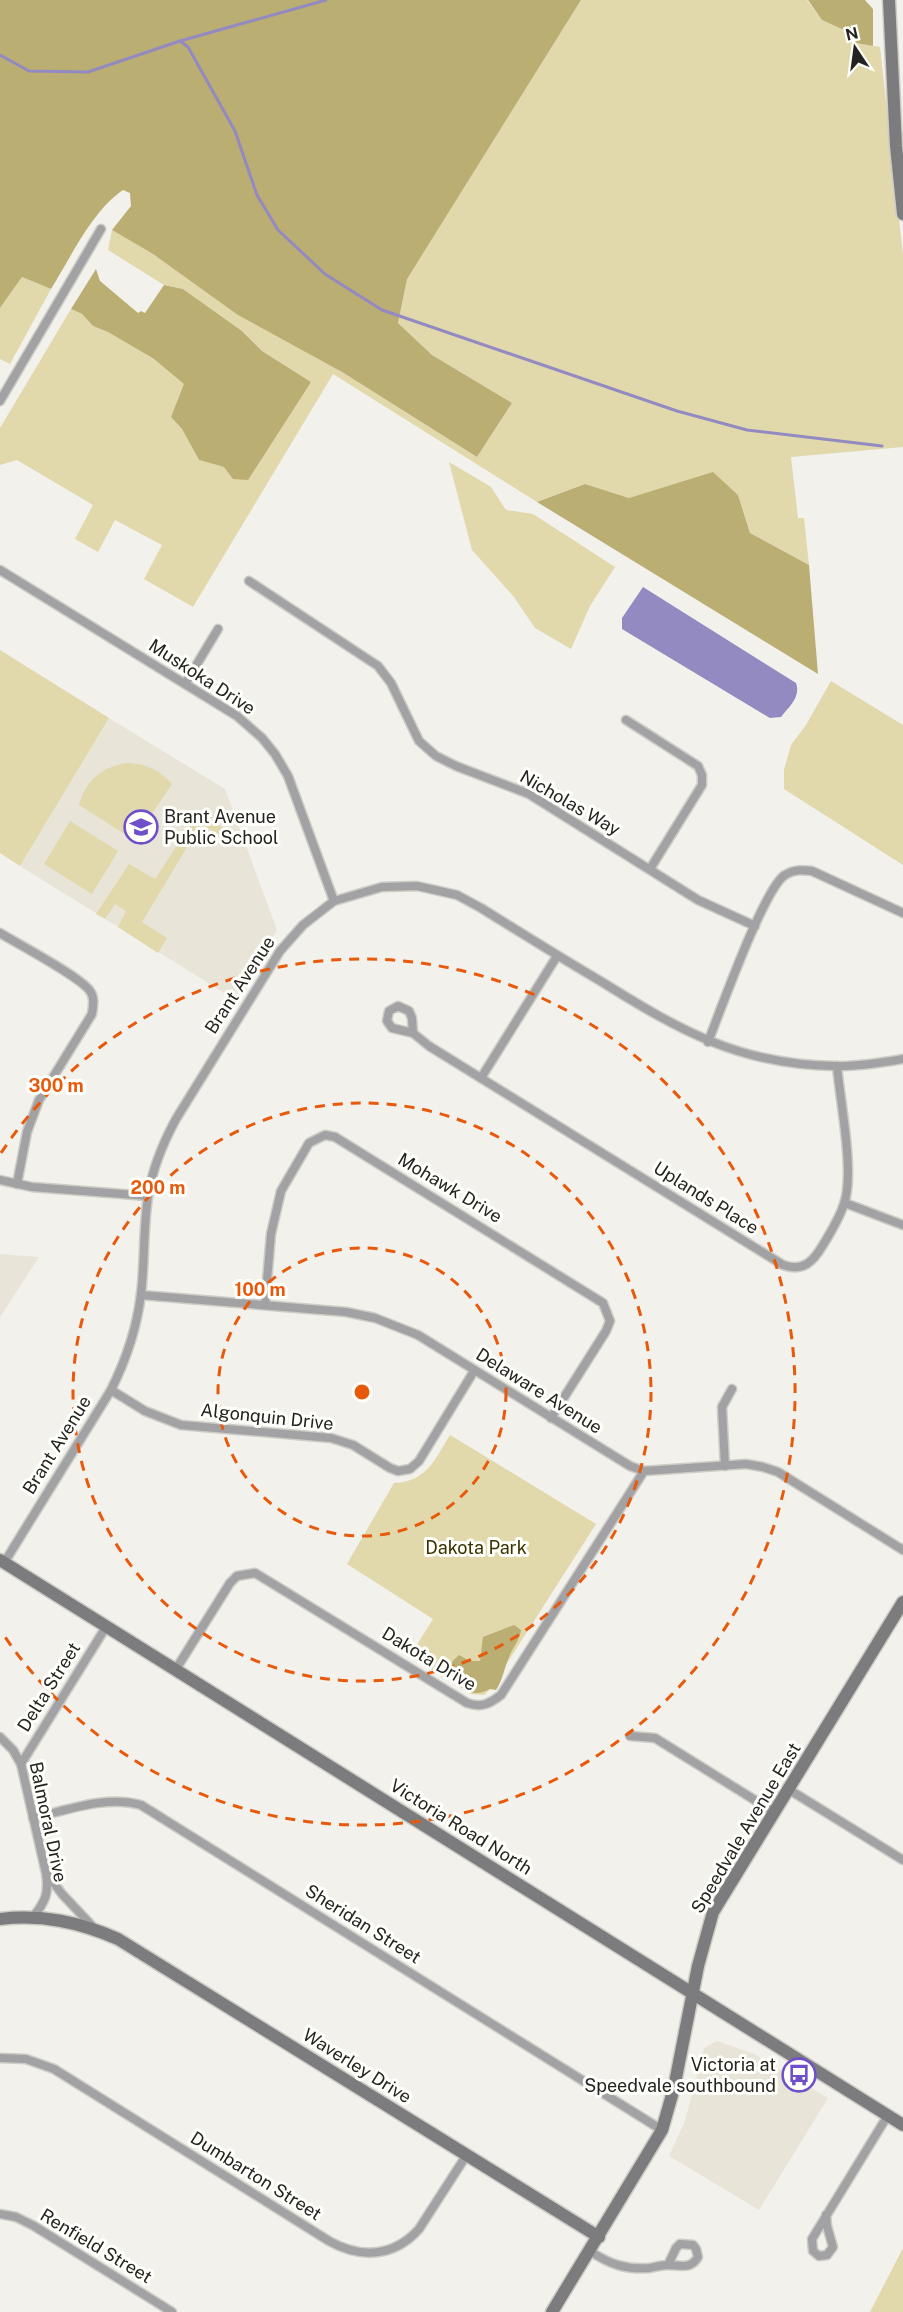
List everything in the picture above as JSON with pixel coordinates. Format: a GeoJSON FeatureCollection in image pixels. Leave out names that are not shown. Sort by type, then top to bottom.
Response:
{"type":"FeatureCollection","features":[{"type":"Feature","properties":{"kind":"main road"},"geometry":{"type":"LineString","coordinates":[[889,0],[896,146],[903,214]]}},
{"type":"Feature","properties":{"kind":"main road","name":"Victoria Road North"},"geometry":{"type":"LineString","coordinates":[[2,1562],[177,1669],[903,2125]]}},
{"type":"Feature","properties":{"kind":"main road","name":"Speedvale Avenue East"},"geometry":{"type":"LineString","coordinates":[[552,2312],[662,2130],[674,2088],[692,1992],[713,1912],[903,1602]]}},
{"type":"Feature","properties":{"kind":"main road","name":"Waverley Drive"},"geometry":{"type":"LineString","coordinates":[[0,1919],[33,1917],[73,1922],[131,1946],[599,2237]]}},
{"type":"Feature","properties":{"kind":"street"},"geometry":{"type":"LineString","coordinates":[[0,401],[101,229]]}},
{"type":"Feature","properties":{"kind":"street","name":"Muskoka Drive"},"geometry":{"type":"LineString","coordinates":[[0,570],[237,716],[262,738],[288,776],[334,901]]}},
{"type":"Feature","properties":{"kind":"street","name":"Nicholas Way"},"geometry":{"type":"LineString","coordinates":[[249,581],[378,666],[391,683],[419,741],[436,756],[529,794],[698,900],[755,926]]}},
{"type":"Feature","properties":{"kind":"street"},"geometry":{"type":"LineString","coordinates":[[185,684],[218,629]]}},
{"type":"Feature","properties":{"kind":"street"},"geometry":{"type":"LineString","coordinates":[[626,720],[687,758],[698,766],[702,775],[702,785],[650,869]]}},
{"type":"Feature","properties":{"kind":"street"},"geometry":{"type":"LineString","coordinates":[[708,1042],[755,926],[775,887],[784,875],[798,870],[812,871],[903,913]]}},
{"type":"Feature","properties":{"kind":"street","name":"Brant Avenue"},"geometry":{"type":"LineString","coordinates":[[2,1562],[111,1390],[129,1346],[141,1295],[148,1196],[157,1161],[176,1119],[280,951],[303,925],[334,901],[382,887],[417,886],[457,895],[667,1022],[708,1042],[743,1053],[781,1061],[837,1066],[903,1059]]}},
{"type":"Feature","properties":{"kind":"street"},"geometry":{"type":"LineString","coordinates":[[0,933],[79,981],[91,992],[94,1002],[92,1014],[39,1100],[27,1132],[16,1184]]}},
{"type":"Feature","properties":{"kind":"street"},"geometry":{"type":"LineString","coordinates":[[481,1078],[557,956]]}},
{"type":"Feature","properties":{"kind":"street","name":"Uplands Place"},"geometry":{"type":"LineString","coordinates":[[413,1033],[429,1046],[783,1265],[799,1268],[814,1259],[836,1223],[845,1203],[848,1174],[837,1066]]}},
{"type":"Feature","properties":{"kind":"street","name":"Mohawk Drive"},"geometry":{"type":"LineString","coordinates":[[265,1304],[271,1234],[281,1191],[309,1143],[325,1136],[335,1137],[603,1303],[610,1321],[606,1331],[551,1418]]}},
{"type":"Feature","properties":{"kind":"street"},"geometry":{"type":"LineString","coordinates":[[0,1180],[16,1184],[148,1196]]}},
{"type":"Feature","properties":{"kind":"street"},"geometry":{"type":"LineString","coordinates":[[845,1203],[903,1226]]}},
{"type":"Feature","properties":{"kind":"street","name":"Delaware Avenue"},"geometry":{"type":"LineString","coordinates":[[141,1295],[346,1311],[375,1318],[418,1335],[616,1458],[644,1471],[755,1466],[778,1472],[903,1550]]}},
{"type":"Feature","properties":{"kind":"street","name":"Algonquin Drive"},"geometry":{"type":"LineString","coordinates":[[111,1390],[145,1411],[181,1425],[331,1438],[352,1445],[398,1471],[410,1469],[419,1461],[474,1371]]}},
{"type":"Feature","properties":{"kind":"street"},"geometry":{"type":"LineString","coordinates":[[725,1466],[722,1407],[732,1389]]}},
{"type":"Feature","properties":{"kind":"street","name":"Dakota Drive"},"geometry":{"type":"LineString","coordinates":[[177,1669],[230,1583],[237,1576],[255,1573],[467,1703],[483,1706],[491,1703],[501,1695],[644,1471]]}},
{"type":"Feature","properties":{"kind":"street","name":"Delta Street"},"geometry":{"type":"LineString","coordinates":[[21,1764],[106,1627]]}},
{"type":"Feature","properties":{"kind":"street"},"geometry":{"type":"LineString","coordinates":[[630,1736],[655,1738],[774,1812]]}},
{"type":"Feature","properties":{"kind":"street","name":"Balmoral Drive"},"geometry":{"type":"LineString","coordinates":[[0,1737],[13,1750],[21,1764],[46,1873],[48,1888],[46,1898],[33,1917]]}},
{"type":"Feature","properties":{"kind":"street"},"geometry":{"type":"LineString","coordinates":[[788,1789],[903,1860]]}},
{"type":"Feature","properties":{"kind":"street","name":"Sheridan Street"},"geometry":{"type":"LineString","coordinates":[[33,1818],[109,1801],[126,1801],[141,1805],[662,2130]]}},
{"type":"Feature","properties":{"kind":"street","name":"Waverley Drive"},"geometry":{"type":"LineString","coordinates":[[46,1873],[94,1929]]}},
{"type":"Feature","properties":{"kind":"street","name":"Dumbarton Street"},"geometry":{"type":"LineString","coordinates":[[0,2058],[26,2059],[54,2069],[339,2247],[359,2252],[389,2250],[412,2237],[466,2156]]}},
{"type":"Feature","properties":{"kind":"street"},"geometry":{"type":"LineString","coordinates":[[826,2215],[888,2115]]}},
{"type":"Feature","properties":{"kind":"street","name":"Renfield Street"},"geometry":{"type":"LineString","coordinates":[[0,2214],[16,2217],[34,2226],[172,2312]]}},
{"type":"Feature","properties":{"kind":"street"},"geometry":{"type":"LineString","coordinates":[[590,2251],[613,2265],[631,2269],[668,2265]]}},
{"type":"Feature","properties":{"kind":"shaded area"},"geometry":{"type":"Polygon","coordinates":[[[0,0],[581,0],[407,279],[398,323],[432,355],[512,403],[477,457],[342,372],[238,315],[153,254],[112,230],[131,206],[130,193],[123,190],[101,210],[92,222],[51,289],[22,277],[0,308],[0,0]]]}},
{"type":"Feature","properties":{"kind":"shaded area"},"geometry":{"type":"Polygon","coordinates":[[[808,0],[865,0],[873,9],[873,46],[856,43],[844,30],[822,20],[808,0]]]}},
{"type":"Feature","properties":{"kind":"shaded area"},"geometry":{"type":"Polygon","coordinates":[[[96,269],[100,281],[138,313],[141,311],[145,313],[164,285],[183,289],[242,331],[262,351],[311,382],[248,480],[233,479],[224,467],[199,460],[182,429],[171,417],[184,384],[154,359],[108,332],[93,326],[82,314],[71,309],[96,269]]]}},
{"type":"Feature","properties":{"kind":"shaded area"},"geometry":{"type":"Polygon","coordinates":[[[713,472],[738,495],[750,533],[809,565],[818,674],[537,502],[585,484],[629,498],[713,472]]]}},
{"type":"Feature","properties":{"kind":"shaded area"},"geometry":{"type":"Polygon","coordinates":[[[643,587],[796,683],[797,693],[791,706],[781,717],[770,718],[622,629],[622,618],[643,587]]]}},
{"type":"Feature","properties":{"kind":"shaded area","name":"Brant Avenue Public School"},"geometry":{"type":"Polygon","coordinates":[[[109,718],[225,789],[277,930],[234,999],[20,866],[109,718]]]}},
{"type":"Feature","properties":{"kind":"shaded area"},"geometry":{"type":"Polygon","coordinates":[[[0,1254],[39,1257],[0,1317],[0,1254]]]}},
{"type":"Feature","properties":{"kind":"shaded area"},"geometry":{"type":"Polygon","coordinates":[[[514,1625],[521,1630],[520,1634],[496,1690],[473,1693],[449,1679],[450,1666],[459,1655],[470,1661],[480,1661],[483,1637],[514,1625]]]}},
{"type":"Feature","properties":{"kind":"shaded area"},"geometry":{"type":"Polygon","coordinates":[[[717,2041],[754,2054],[828,2098],[759,2210],[669,2156],[685,2121],[704,2048],[717,2041]]]}},
{"type":"Feature","properties":{"kind":"green space"},"geometry":{"type":"Polygon","coordinates":[[[581,0],[807,0],[822,20],[844,30],[856,43],[880,47],[903,255],[903,447],[791,457],[798,518],[804,518],[809,565],[750,533],[738,495],[713,473],[629,498],[585,484],[537,502],[333,374],[193,607],[144,579],[162,545],[115,520],[98,552],[75,539],[93,505],[17,460],[0,465],[0,428],[71,309],[82,314],[93,326],[108,332],[154,359],[185,384],[171,417],[182,429],[199,460],[224,467],[311,382],[262,351],[242,331],[183,289],[164,285],[108,250],[112,230],[153,254],[247,319],[337,369],[477,457],[512,403],[432,355],[398,323],[407,278],[581,0]]]}},
{"type":"Feature","properties":{"kind":"green space"},"geometry":{"type":"Polygon","coordinates":[[[22,277],[51,289],[10,364],[0,359],[0,308],[22,277]]]}},
{"type":"Feature","properties":{"kind":"green space"},"geometry":{"type":"Polygon","coordinates":[[[449,462],[491,487],[506,510],[533,514],[615,567],[590,606],[571,649],[535,628],[514,597],[472,550],[449,462]]]}},
{"type":"Feature","properties":{"kind":"green space"},"geometry":{"type":"Polygon","coordinates":[[[0,650],[109,718],[20,866],[0,853],[0,650]]]}},
{"type":"Feature","properties":{"kind":"green space"},"geometry":{"type":"Polygon","coordinates":[[[831,681],[903,725],[903,865],[784,789],[784,770],[791,745],[806,725],[831,681]]]}},
{"type":"Feature","properties":{"kind":"green space"},"geometry":{"type":"Polygon","coordinates":[[[125,763],[151,768],[162,774],[172,784],[134,840],[79,805],[85,789],[95,777],[109,768],[125,763]]]}},
{"type":"Feature","properties":{"kind":"green space"},"geometry":{"type":"Polygon","coordinates":[[[198,812],[230,832],[226,839],[201,824],[142,922],[167,938],[158,953],[118,927],[126,911],[115,904],[105,919],[96,914],[129,864],[156,878],[198,812]]]}},
{"type":"Feature","properties":{"kind":"green space"},"geometry":{"type":"Polygon","coordinates":[[[70,821],[118,851],[92,894],[44,864],[70,821]]]}},
{"type":"Feature","properties":{"kind":"green space","name":"Dakota Park"},"geometry":{"type":"Polygon","coordinates":[[[450,1435],[596,1524],[491,1688],[484,1695],[471,1694],[410,1656],[433,1619],[347,1564],[394,1483],[415,1478],[429,1468],[450,1435]]]}},
{"type":"Feature","properties":{"kind":"green space"},"geometry":{"type":"Polygon","coordinates":[[[903,2248],[903,2312],[870,2312],[903,2248]]]}},
{"type":"Feature","properties":{"kind":"waterway"},"geometry":{"type":"LineString","coordinates":[[0,55],[29,71],[88,72],[180,41],[326,0]]}},
{"type":"Feature","properties":{"kind":"waterway"},"geometry":{"type":"LineString","coordinates":[[180,41],[188,47],[235,131],[257,195],[278,230],[325,274],[382,310],[677,411],[747,430],[882,446]]}},
{"type":"Feature","properties":{"kind":"place","name":"Brant Avenue Public School"},"geometry":{"type":"Point","coordinates":[141,827]}},
{"type":"Feature","properties":{"kind":"place","name":"Victoria at Speedvale southbound"},"geometry":{"type":"Point","coordinates":[799,2075]}}]}
